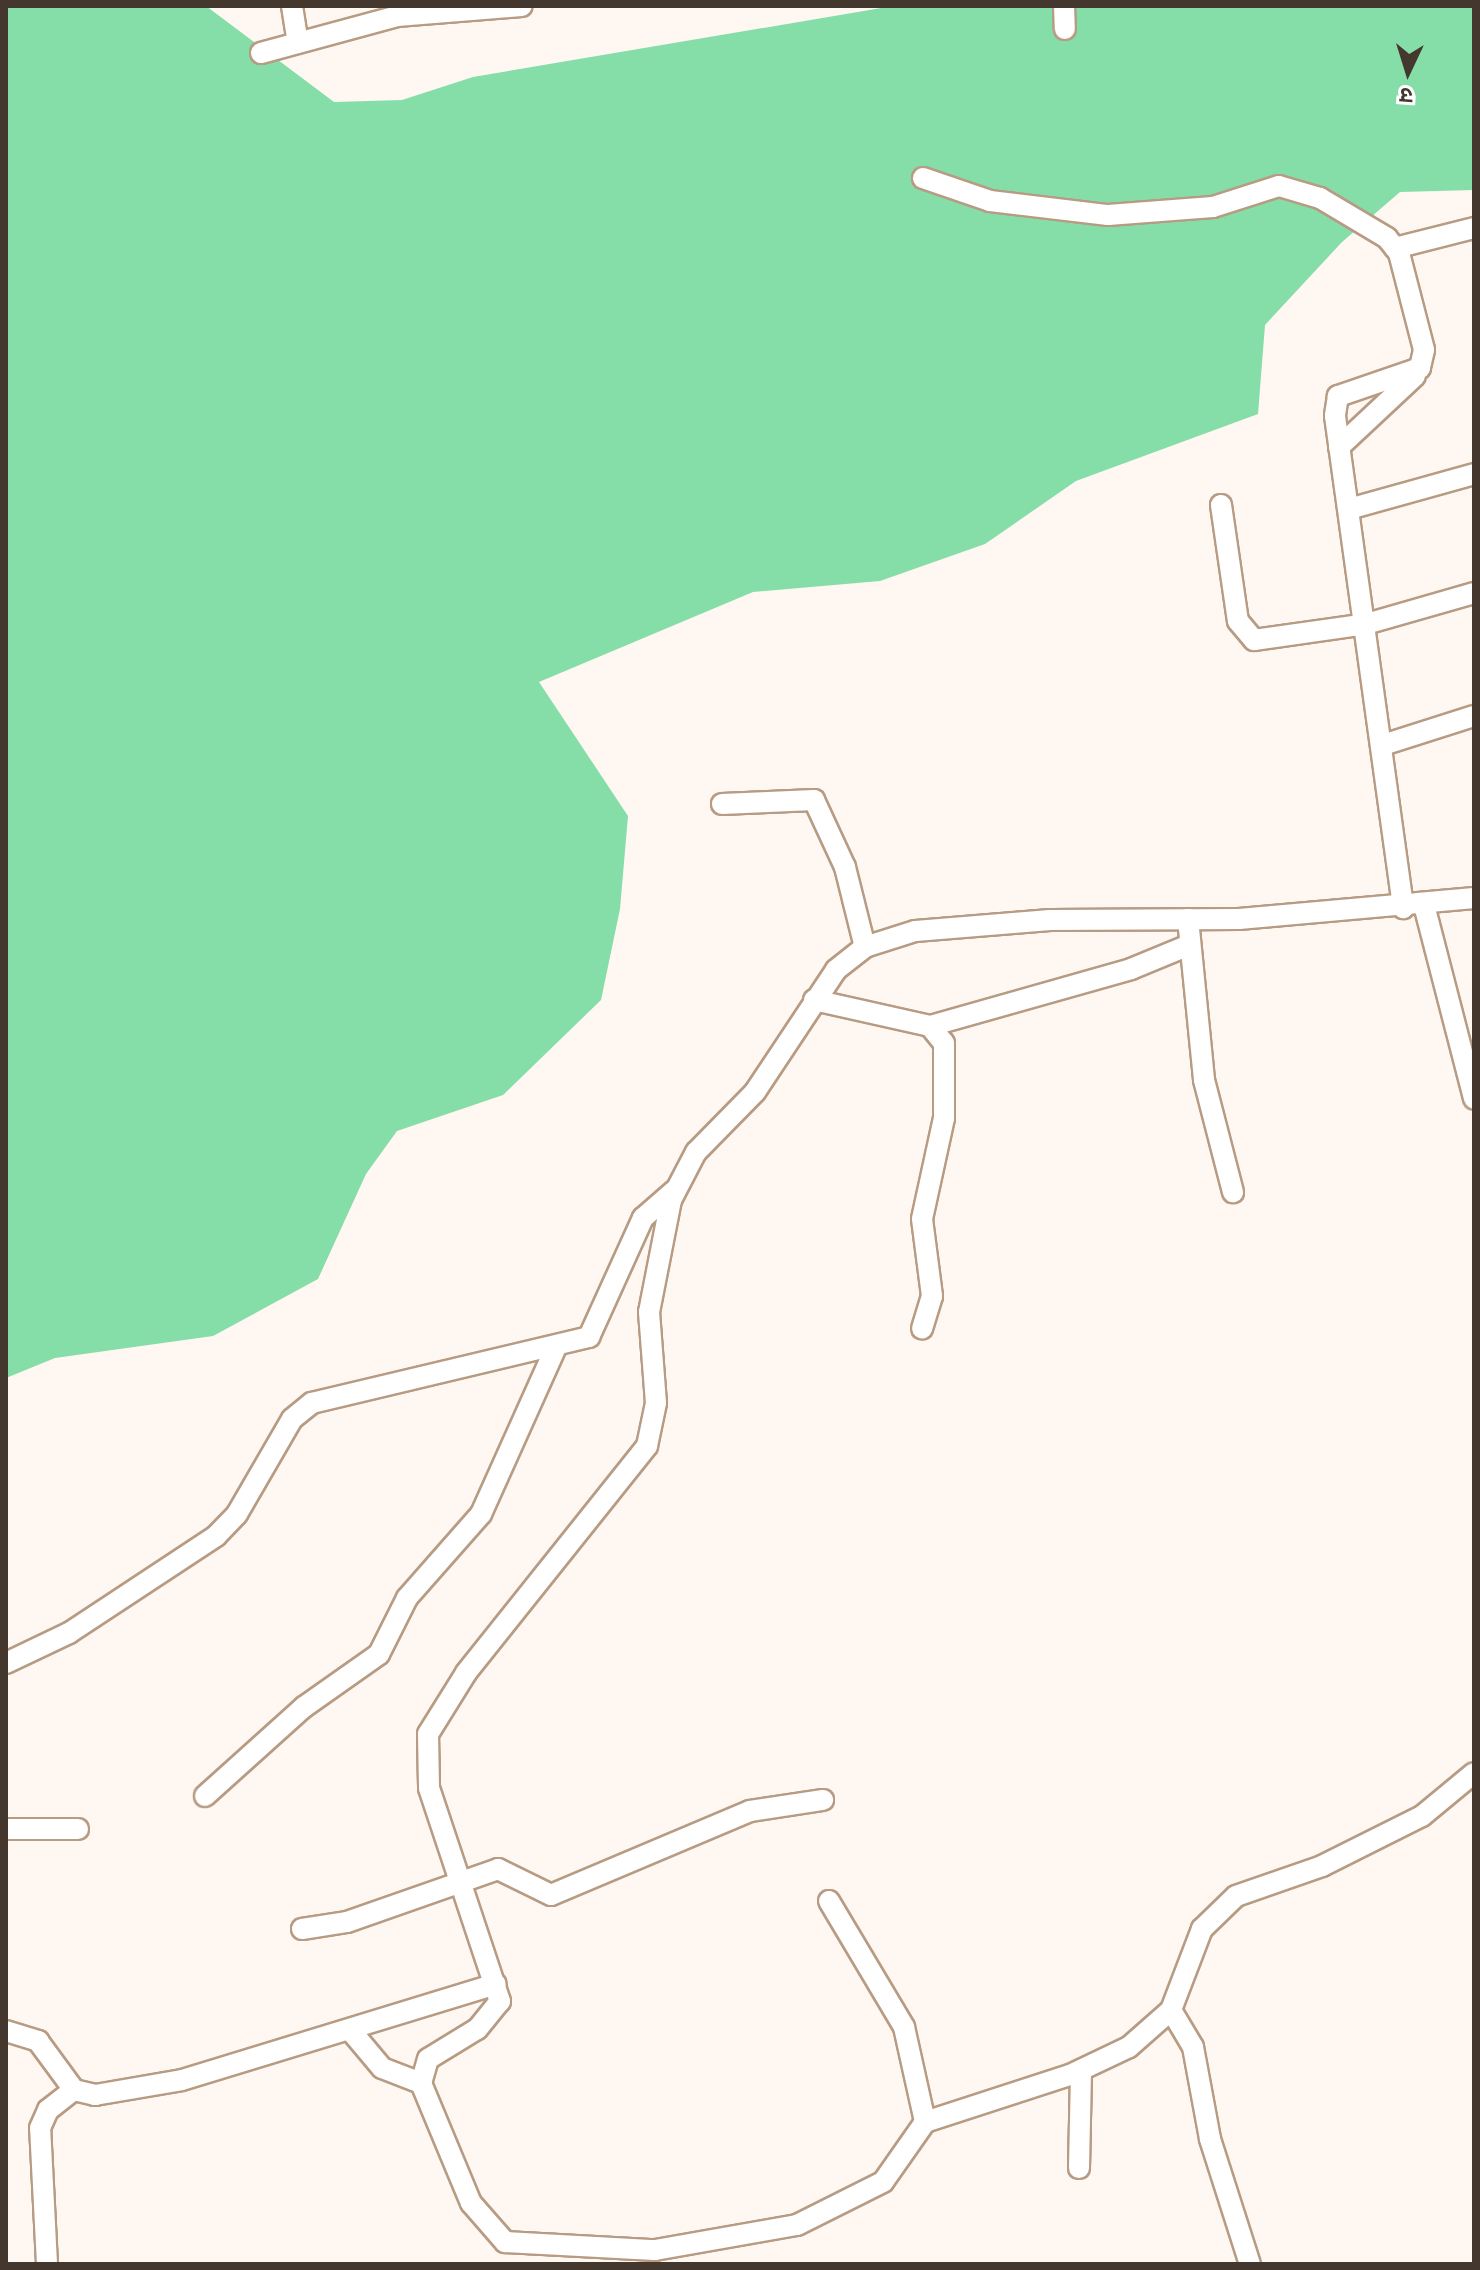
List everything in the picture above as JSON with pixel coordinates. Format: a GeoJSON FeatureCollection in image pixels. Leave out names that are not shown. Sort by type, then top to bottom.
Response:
{"type":"FeatureCollection","features":[{"type":"Feature","properties":{"kind":"street"},"geometry":{"type":"LineString","coordinates":[[292,6],[298,42]]}},
{"type":"Feature","properties":{"kind":"street"},"geometry":{"type":"LineString","coordinates":[[261,53],[387,12],[522,6]]}},
{"type":"Feature","properties":{"kind":"street"},"geometry":{"type":"LineString","coordinates":[[1064,6],[1065,29]]}},
{"type":"Feature","properties":{"kind":"street"},"geometry":{"type":"LineString","coordinates":[[923,178],[990,201],[1108,215],[1213,207],[1279,186],[1320,198],[1395,248],[1424,350],[1416,375],[1339,447]]}},
{"type":"Feature","properties":{"kind":"street"},"geometry":{"type":"LineString","coordinates":[[1395,248],[1474,228]]}},
{"type":"Feature","properties":{"kind":"street"},"geometry":{"type":"LineString","coordinates":[[1403,908],[1386,744],[1339,447],[1338,396],[1416,375]]}},
{"type":"Feature","properties":{"kind":"street"},"geometry":{"type":"LineString","coordinates":[[1349,509],[1474,474]]}},
{"type":"Feature","properties":{"kind":"street"},"geometry":{"type":"LineString","coordinates":[[1221,505],[1244,636],[1366,624],[1474,593]]}},
{"type":"Feature","properties":{"kind":"street"},"geometry":{"type":"LineString","coordinates":[[1386,744],[1474,716]]}},
{"type":"Feature","properties":{"kind":"street"},"geometry":{"type":"LineString","coordinates":[[722,804],[814,800],[848,875],[865,947]]}},
{"type":"Feature","properties":{"kind":"street"},"geometry":{"type":"LineString","coordinates":[[1474,898],[1403,908],[960,927],[865,947],[814,1000],[773,1067],[696,1152],[674,1191],[651,1298],[656,1403],[647,1446],[466,1673],[428,1734],[429,1788],[496,1984],[494,2014],[428,2059],[421,2083],[471,2203],[505,2242],[656,2257],[775,2231],[853,2202],[883,2182],[925,2122],[1081,2070],[1129,2047],[1171,2010],[1202,1929],[1236,1896],[1322,1866],[1422,1816],[1474,1773]]}},
{"type":"Feature","properties":{"kind":"street"},"geometry":{"type":"LineString","coordinates":[[1424,905],[1474,1099]]}},
{"type":"Feature","properties":{"kind":"street"},"geometry":{"type":"LineString","coordinates":[[1188,919],[1204,1080],[1233,1192]]}},
{"type":"Feature","properties":{"kind":"street"},"geometry":{"type":"LineString","coordinates":[[814,1000],[930,1026],[1131,969],[1189,945]]}},
{"type":"Feature","properties":{"kind":"street"},"geometry":{"type":"LineString","coordinates":[[922,1328],[932,1296],[922,1219],[945,1103],[944,1043],[930,1026]]}},
{"type":"Feature","properties":{"kind":"street"},"geometry":{"type":"LineString","coordinates":[[6,1663],[69,1633],[216,1536],[237,1514],[292,1419],[312,1403],[556,1347],[594,1331],[643,1218],[674,1191]]}},
{"type":"Feature","properties":{"kind":"street"},"geometry":{"type":"LineString","coordinates":[[205,1796],[304,1707],[379,1654],[407,1598],[481,1514],[556,1347]]}},
{"type":"Feature","properties":{"kind":"street"},"geometry":{"type":"LineString","coordinates":[[302,1929],[347,1922],[498,1869],[551,1895],[750,1811],[823,1800]]}},
{"type":"Feature","properties":{"kind":"street"},"geometry":{"type":"LineString","coordinates":[[6,1829],[78,1829]]}},
{"type":"Feature","properties":{"kind":"street"},"geometry":{"type":"LineString","coordinates":[[829,1901],[864,1949],[904,2027],[925,2122]]}},
{"type":"Feature","properties":{"kind":"street"},"geometry":{"type":"LineString","coordinates":[[6,2031],[38,2041],[74,2090],[95,2095],[182,2080],[351,2031],[496,1984]]}},
{"type":"Feature","properties":{"kind":"street"},"geometry":{"type":"LineString","coordinates":[[1171,2010],[1193,2047],[1210,2139],[1250,2264]]}},
{"type":"Feature","properties":{"kind":"street"},"geometry":{"type":"LineString","coordinates":[[351,2031],[382,2068],[421,2083]]}},
{"type":"Feature","properties":{"kind":"street"},"geometry":{"type":"LineString","coordinates":[[1079,2168],[1081,2070]]}},
{"type":"Feature","properties":{"kind":"street"},"geometry":{"type":"LineString","coordinates":[[47,2264],[40,2128],[48,2110],[74,2090]]}},
{"type":"Feature","properties":{"kind":"green space"},"geometry":{"type":"Polygon","coordinates":[[[6,6],[206,6],[334,102],[402,100],[473,77],[893,6],[1474,6],[1474,190],[1400,192],[1342,242],[1265,325],[1258,414],[1076,481],[985,544],[880,581],[753,592],[539,682],[628,816],[620,909],[601,1000],[503,1095],[397,1131],[366,1174],[318,1279],[213,1336],[55,1358],[6,1378],[6,6]]]}}]}
